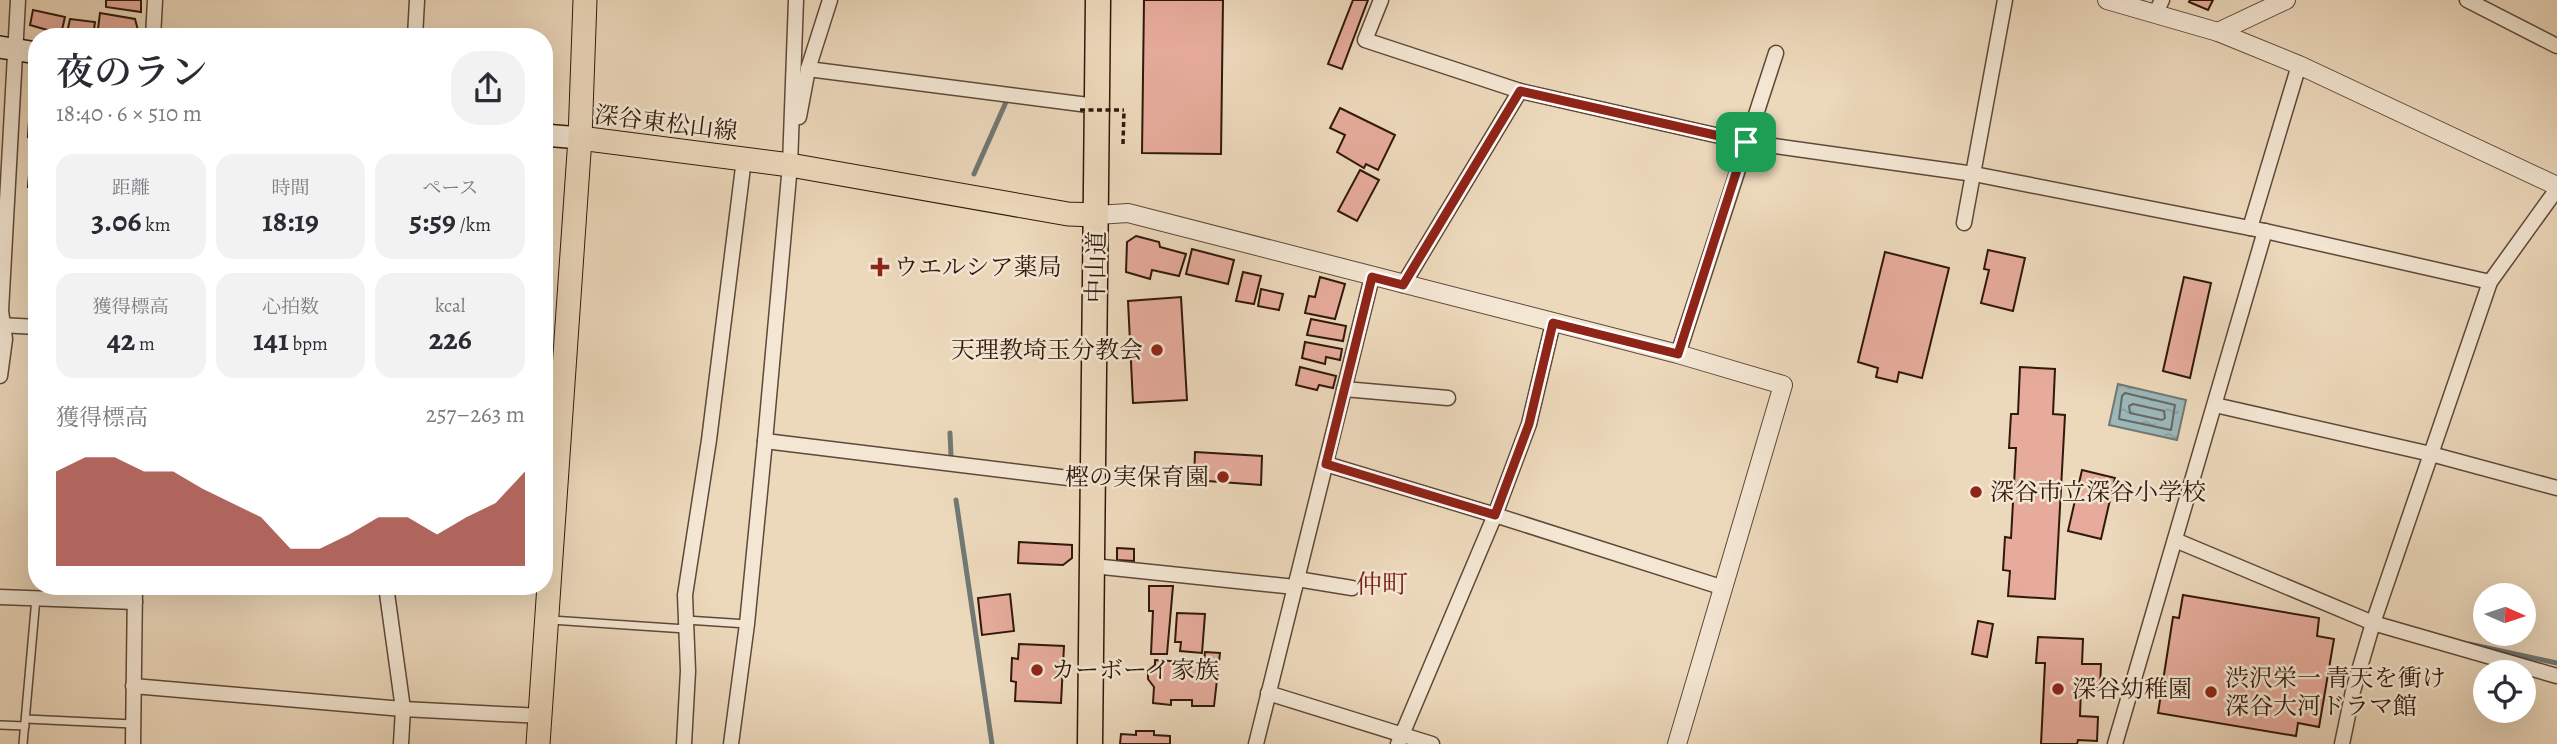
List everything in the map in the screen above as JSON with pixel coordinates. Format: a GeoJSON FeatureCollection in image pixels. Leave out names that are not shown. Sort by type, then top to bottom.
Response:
{"type":"FeatureCollection","features":[{"type":"Feature","properties":{"kind":"highway","name":"中山道"},"geometry":{"type":"LineString","coordinates":[[1090,744],[1097,215],[1088,108],[1098,0]]}},
{"type":"Feature","properties":{"kind":"main road"},"geometry":{"type":"LineString","coordinates":[[553,136],[580,138],[585,0]]}},
{"type":"Feature","properties":{"kind":"main road","name":"深谷東松山線"},"geometry":{"type":"LineString","coordinates":[[553,532],[580,138],[790,165],[1068,215],[1097,215]]}},
{"type":"Feature","properties":{"kind":"main road","name":"深谷東松山線"},"geometry":{"type":"LineString","coordinates":[[538,744],[549,595]]}},
{"type":"Feature","properties":{"kind":"street"},"geometry":{"type":"LineString","coordinates":[[0,376],[5,339],[1,311],[5,183],[17,50],[18,0]]}},
{"type":"Feature","properties":{"kind":"street"},"geometry":{"type":"LineString","coordinates":[[153,28],[155,0]]}},
{"type":"Feature","properties":{"kind":"street"},"geometry":{"type":"LineString","coordinates":[[415,28],[417,0]]}},
{"type":"Feature","properties":{"kind":"street"},"geometry":{"type":"LineString","coordinates":[[731,744],[747,624],[790,165],[796,0]]}},
{"type":"Feature","properties":{"kind":"street"},"geometry":{"type":"LineString","coordinates":[[790,165],[808,69],[830,0]]}},
{"type":"Feature","properties":{"kind":"street"},"geometry":{"type":"LineString","coordinates":[[1381,0],[1365,40],[1520,91],[1746,142],[1973,174],[2250,228],[2490,282]]}},
{"type":"Feature","properties":{"kind":"street"},"geometry":{"type":"LineString","coordinates":[[1964,223],[2005,0]]}},
{"type":"Feature","properties":{"kind":"street"},"geometry":{"type":"LineString","coordinates":[[2107,0],[2159,7],[2299,65],[2557,187],[2490,282],[2373,624],[2353,691],[2342,744]]}},
{"type":"Feature","properties":{"kind":"street"},"geometry":{"type":"LineString","coordinates":[[2218,32],[2286,0]]}},
{"type":"Feature","properties":{"kind":"street"},"geometry":{"type":"LineString","coordinates":[[2467,0],[2557,46]]}},
{"type":"Feature","properties":{"kind":"street"},"geometry":{"type":"LineString","coordinates":[[1678,354],[1776,53]]}},
{"type":"Feature","properties":{"kind":"street"},"geometry":{"type":"LineString","coordinates":[[2250,228],[2299,65]]}},
{"type":"Feature","properties":{"kind":"street"},"geometry":{"type":"LineString","coordinates":[[808,69],[1088,108]]}},
{"type":"Feature","properties":{"kind":"street"},"geometry":{"type":"LineString","coordinates":[[1403,285],[1520,91]]}},
{"type":"Feature","properties":{"kind":"street"},"geometry":{"type":"LineString","coordinates":[[684,744],[688,671],[685,595],[709,440],[744,159]]}},
{"type":"Feature","properties":{"kind":"street"},"geometry":{"type":"LineString","coordinates":[[1097,215],[1128,213],[1678,354],[1783,385],[1677,744]]}},
{"type":"Feature","properties":{"kind":"street"},"geometry":{"type":"LineString","coordinates":[[2115,744],[2265,232]]}},
{"type":"Feature","properties":{"kind":"street"},"geometry":{"type":"LineString","coordinates":[[1256,744],[1372,277]]}},
{"type":"Feature","properties":{"kind":"street"},"geometry":{"type":"LineString","coordinates":[[1400,739],[1495,515],[1529,424],[1553,323]]}},
{"type":"Feature","properties":{"kind":"street"},"geometry":{"type":"LineString","coordinates":[[2,325],[28,326]]}},
{"type":"Feature","properties":{"kind":"street"},"geometry":{"type":"LineString","coordinates":[[1344,389],[1448,398]]}},
{"type":"Feature","properties":{"kind":"street"},"geometry":{"type":"LineString","coordinates":[[2215,405],[2431,454],[2557,488]]}},
{"type":"Feature","properties":{"kind":"street"},"geometry":{"type":"LineString","coordinates":[[765,441],[1093,481]]}},
{"type":"Feature","properties":{"kind":"street"},"geometry":{"type":"LineString","coordinates":[[1326,464],[1724,588]]}},
{"type":"Feature","properties":{"kind":"street"},"geometry":{"type":"LineString","coordinates":[[2175,540],[2373,624],[2557,676]]}},
{"type":"Feature","properties":{"kind":"street"},"geometry":{"type":"LineString","coordinates":[[1093,566],[1352,588]]}},
{"type":"Feature","properties":{"kind":"street"},"geometry":{"type":"LineString","coordinates":[[133,744],[135,595]]}},
{"type":"Feature","properties":{"kind":"street"},"geometry":{"type":"LineString","coordinates":[[387,595],[402,709],[401,744]]}},
{"type":"Feature","properties":{"kind":"street"},"geometry":{"type":"LineString","coordinates":[[0,597],[135,602]]}},
{"type":"Feature","properties":{"kind":"street"},"geometry":{"type":"LineString","coordinates":[[133,686],[402,709],[541,716]]}},
{"type":"Feature","properties":{"kind":"street"},"geometry":{"type":"LineString","coordinates":[[1268,693],[1400,739],[1432,744]]}},
{"type":"Feature","properties":{"kind":"lane"},"geometry":{"type":"LineString","coordinates":[[23,744],[36,598]]}},
{"type":"Feature","properties":{"kind":"lane"},"geometry":{"type":"LineString","coordinates":[[547,620],[686,625],[747,624]]}},
{"type":"Feature","properties":{"kind":"lane"},"geometry":{"type":"LineString","coordinates":[[0,725],[133,724]]}},
{"type":"Feature","properties":{"kind":"path"},"geometry":{"type":"LineString","coordinates":[[1088,108],[1124,110],[1123,144]]}},
{"type":"Feature","properties":{"kind":"water"},"geometry":{"type":"Polygon","coordinates":[[[2118,384],[2186,400],[2177,440],[2109,425],[2118,384]]]}},
{"type":"Feature","properties":{"kind":"building"},"geometry":{"type":"Polygon","coordinates":[[[106,0],[141,0],[141,12],[106,7],[106,0]]]}},
{"type":"Feature","properties":{"kind":"building"},"geometry":{"type":"Polygon","coordinates":[[[1144,0],[1223,0],[1221,154],[1142,153],[1144,0]]]}},
{"type":"Feature","properties":{"kind":"building"},"geometry":{"type":"Polygon","coordinates":[[[1353,0],[1368,0],[1342,69],[1328,64],[1353,0]]]}},
{"type":"Feature","properties":{"kind":"building"},"geometry":{"type":"Polygon","coordinates":[[[2213,0],[2208,10],[2189,2],[2213,0]]]}},
{"type":"Feature","properties":{"kind":"building"},"geometry":{"type":"Polygon","coordinates":[[[33,10],[65,17],[62,28],[30,25],[33,10]]]}},
{"type":"Feature","properties":{"kind":"building"},"geometry":{"type":"Polygon","coordinates":[[[100,13],[135,19],[137,28],[98,28],[100,13]]]}},
{"type":"Feature","properties":{"kind":"building"},"geometry":{"type":"Polygon","coordinates":[[[70,19],[95,22],[94,28],[68,28],[70,19]]]}},
{"type":"Feature","properties":{"kind":"building"},"geometry":{"type":"Polygon","coordinates":[[[1340,108],[1395,135],[1378,170],[1366,164],[1364,168],[1337,152],[1345,135],[1330,128],[1340,108]]]}},
{"type":"Feature","properties":{"kind":"building"},"geometry":{"type":"Polygon","coordinates":[[[1360,170],[1379,180],[1357,221],[1338,211],[1360,170]]]}},
{"type":"Feature","properties":{"kind":"building"},"geometry":{"type":"Polygon","coordinates":[[[1136,236],[1159,242],[1160,247],[1186,254],[1179,276],[1152,270],[1150,279],[1126,272],[1127,242],[1136,236]]]}},
{"type":"Feature","properties":{"kind":"building"},"geometry":{"type":"Polygon","coordinates":[[[1192,249],[1234,260],[1228,284],[1186,274],[1192,249]]]}},
{"type":"Feature","properties":{"kind":"building"},"geometry":{"type":"Polygon","coordinates":[[[1988,250],[2025,258],[2013,311],[1981,303],[1989,270],[1984,269],[1988,250]]]}},
{"type":"Feature","properties":{"kind":"building"},"geometry":{"type":"Polygon","coordinates":[[[1885,252],[1949,268],[1922,378],[1899,372],[1897,382],[1876,377],[1878,368],[1858,362],[1885,252]]]}},
{"type":"Feature","properties":{"kind":"building"},"geometry":{"type":"Polygon","coordinates":[[[1243,272],[1261,276],[1254,304],[1236,301],[1243,272]]]}},
{"type":"Feature","properties":{"kind":"building"},"geometry":{"type":"Polygon","coordinates":[[[1320,277],[1345,284],[1335,319],[1305,313],[1309,296],[1315,297],[1320,277]]]}},
{"type":"Feature","properties":{"kind":"building"},"geometry":{"type":"Polygon","coordinates":[[[2184,277],[2211,283],[2190,378],[2163,371],[2184,277]]]}},
{"type":"Feature","properties":{"kind":"building"},"geometry":{"type":"Polygon","coordinates":[[[1261,289],[1283,294],[1279,310],[1258,306],[1261,289]]]}},
{"type":"Feature","properties":{"kind":"building","name":"天理教埼玉分教会"},"geometry":{"type":"Polygon","coordinates":[[[1181,297],[1187,400],[1133,403],[1128,301],[1181,297]]]}},
{"type":"Feature","properties":{"kind":"building"},"geometry":{"type":"Polygon","coordinates":[[[1311,319],[1346,326],[1343,341],[1307,335],[1311,319]]]}},
{"type":"Feature","properties":{"kind":"building"},"geometry":{"type":"Polygon","coordinates":[[[1305,342],[1342,349],[1340,360],[1326,357],[1325,364],[1302,358],[1305,342]]]}},
{"type":"Feature","properties":{"kind":"building"},"geometry":{"type":"Polygon","coordinates":[[[1300,367],[1336,376],[1333,388],[1319,385],[1317,390],[1296,385],[1300,367]]]}},
{"type":"Feature","properties":{"kind":"building"},"geometry":{"type":"Polygon","coordinates":[[[2020,367],[2055,369],[2053,414],[2065,415],[2055,599],[2008,596],[2010,571],[2003,570],[2005,537],[2011,538],[2016,448],[2009,448],[2011,414],[2018,414],[2020,367]]]}},
{"type":"Feature","properties":{"kind":"building"},"geometry":{"type":"Polygon","coordinates":[[[1195,452],[1262,456],[1261,485],[1194,480],[1195,452]]]}},
{"type":"Feature","properties":{"kind":"building"},"geometry":{"type":"Polygon","coordinates":[[[2082,470],[2115,478],[2101,539],[2068,531],[2082,470]]]}},
{"type":"Feature","properties":{"kind":"building"},"geometry":{"type":"Polygon","coordinates":[[[1019,542],[1072,545],[1072,558],[1063,565],[1018,563],[1019,542]]]}},
{"type":"Feature","properties":{"kind":"building"},"geometry":{"type":"Polygon","coordinates":[[[1117,548],[1134,549],[1134,561],[1117,560],[1117,548]]]}},
{"type":"Feature","properties":{"kind":"building"},"geometry":{"type":"Polygon","coordinates":[[[1149,586],[1173,586],[1167,654],[1151,654],[1153,611],[1149,611],[1149,586]]]}},
{"type":"Feature","properties":{"kind":"building"},"geometry":{"type":"Polygon","coordinates":[[[1010,594],[1014,631],[982,635],[978,598],[1010,594]]]}},
{"type":"Feature","properties":{"kind":"building"},"geometry":{"type":"Polygon","coordinates":[[[2183,595],[2319,618],[2317,636],[2334,639],[2319,727],[2298,723],[2296,736],[2158,713],[2173,617],[2179,618],[2183,595]]]}},
{"type":"Feature","properties":{"kind":"building"},"geometry":{"type":"Polygon","coordinates":[[[1177,613],[1205,614],[1202,653],[1180,651],[1181,642],[1175,642],[1177,613]]]}},
{"type":"Feature","properties":{"kind":"building"},"geometry":{"type":"Polygon","coordinates":[[[1978,621],[1993,624],[1987,657],[1972,654],[1978,621]]]}},
{"type":"Feature","properties":{"kind":"building"},"geometry":{"type":"Polygon","coordinates":[[[2038,637],[2083,639],[2082,664],[2101,664],[2100,688],[2081,687],[2080,716],[2098,717],[2097,741],[2041,744],[2045,663],[2036,663],[2038,637]]]}},
{"type":"Feature","properties":{"kind":"building","name":"カーボーイ家族"},"geometry":{"type":"Polygon","coordinates":[[[1019,644],[1064,646],[1061,703],[1015,701],[1016,682],[1011,681],[1012,658],[1018,659],[1019,644]]]}},
{"type":"Feature","properties":{"kind":"building"},"geometry":{"type":"Polygon","coordinates":[[[1205,652],[1220,653],[1214,706],[1192,706],[1192,700],[1171,700],[1171,705],[1153,703],[1154,687],[1148,679],[1148,671],[1155,665],[1155,660],[1202,663],[1205,652]]]}},
{"type":"Feature","properties":{"kind":"building"},"geometry":{"type":"Polygon","coordinates":[[[1136,731],[1154,731],[1154,735],[1170,736],[1170,744],[1120,744],[1121,734],[1136,735],[1136,731]]]}},
{"type":"Feature","properties":{"kind":"waterway"},"geometry":{"type":"LineString","coordinates":[[974,174],[1006,102]]}},
{"type":"Feature","properties":{"kind":"waterway"},"geometry":{"type":"LineString","coordinates":[[950,433],[951,456]]}},
{"type":"Feature","properties":{"kind":"waterway"},"geometry":{"type":"LineString","coordinates":[[956,500],[992,744]]}},
{"type":"Feature","properties":{"kind":"waterway"},"geometry":{"type":"LineString","coordinates":[[2469,644],[2557,663]]}},
{"type":"Feature","properties":{"kind":"place","name":"ウエルシア薬局"},"geometry":{"type":"Point","coordinates":[880,267]}},
{"type":"Feature","properties":{"kind":"place","name":"天理教埼玉分教会"},"geometry":{"type":"Point","coordinates":[1157,350]}},
{"type":"Feature","properties":{"kind":"place","name":"樫の実保育園"},"geometry":{"type":"Point","coordinates":[1223,477]}},
{"type":"Feature","properties":{"kind":"place","name":"深谷市立深谷小学校"},"geometry":{"type":"Point","coordinates":[1976,492]}},
{"type":"Feature","properties":{"kind":"place","name":"カーボーイ家族"},"geometry":{"type":"Point","coordinates":[1037,670]}},
{"type":"Feature","properties":{"kind":"place","name":"深谷幼稚園"},"geometry":{"type":"Point","coordinates":[2058,689]}},
{"type":"Feature","properties":{"kind":"place","name":"渋沢栄一 青天を衝け 深谷大河ドラマ館"},"geometry":{"type":"Point","coordinates":[2211,692]}},
{"type":"Feature","properties":{"kind":"district","name":"仲町"},"geometry":{"type":"Point","coordinates":[1382,584]}},
{"type":"Feature","properties":{"kind":"route"},"geometry":{"type":"LineString","coordinates":[[1520,91],[1746,142],[1678,354],[1553,323],[1529,424],[1495,515],[1326,464],[1372,277],[1403,285],[1520,91]]}}]}
